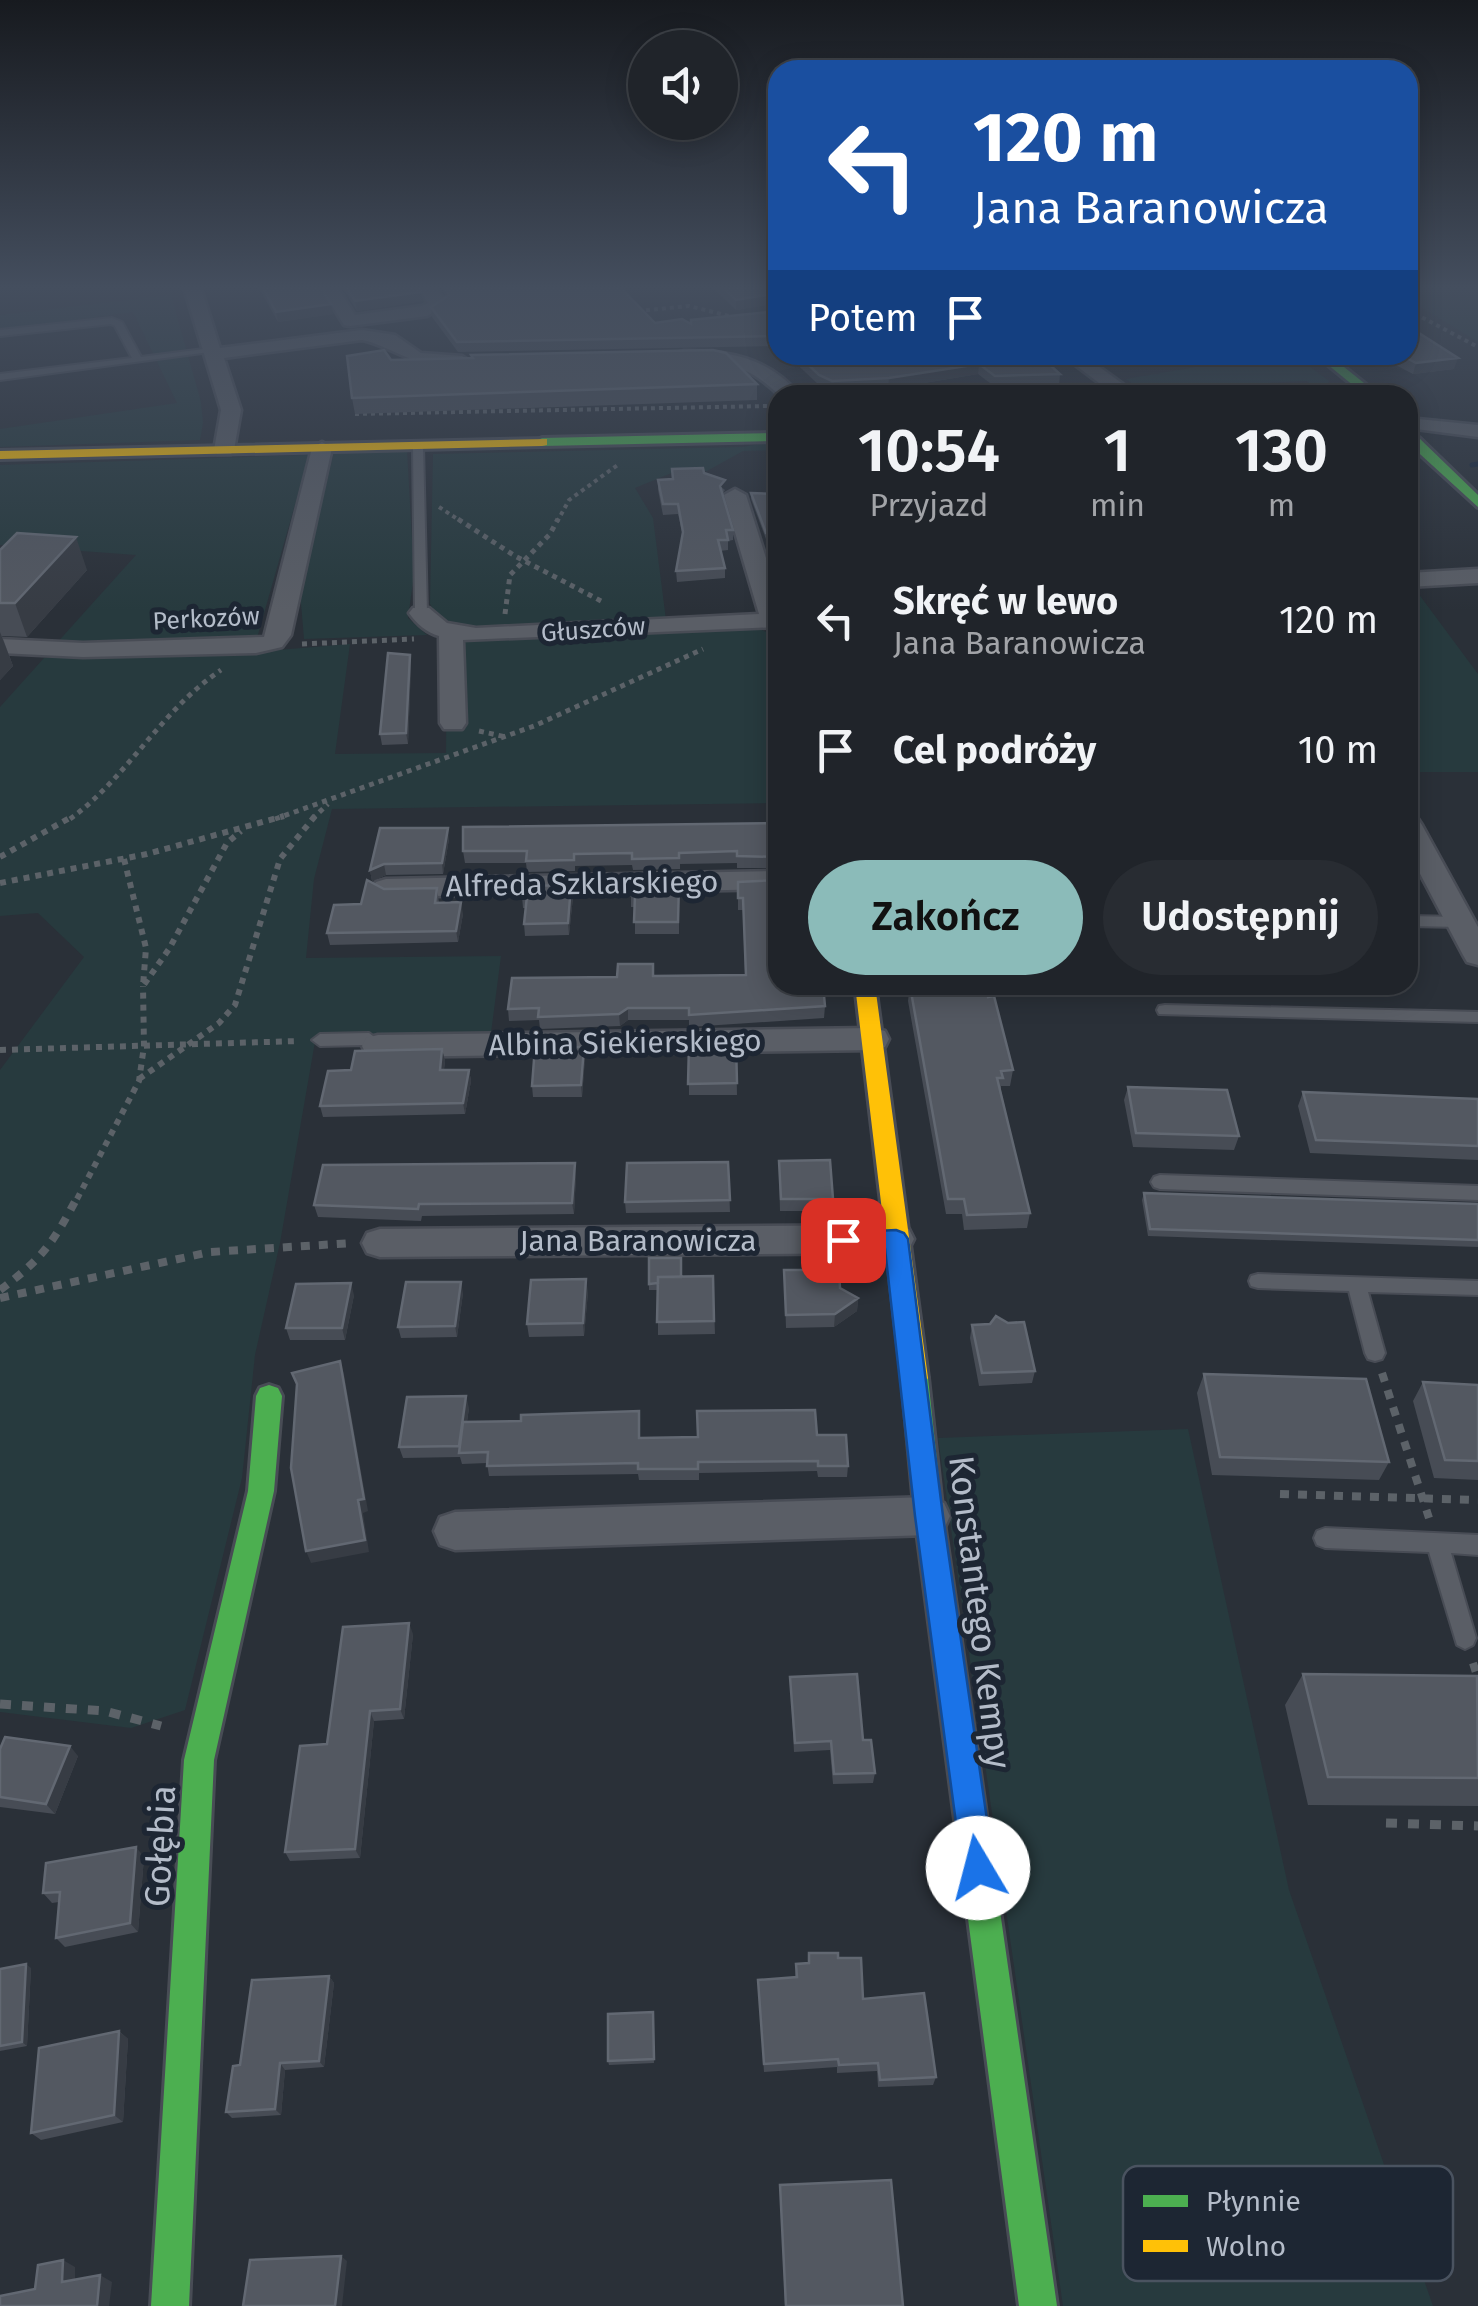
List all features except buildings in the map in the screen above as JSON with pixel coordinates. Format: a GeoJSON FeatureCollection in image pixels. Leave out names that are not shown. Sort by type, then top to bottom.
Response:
{"type":"FeatureCollection","features":[{"type":"Feature","properties":{"kind":"street"},"geometry":{"type":"LineString","coordinates":[[224,450],[232,410],[227,396]]}},
{"type":"Feature","properties":{"kind":"street"},"geometry":{"type":"LineString","coordinates":[[1418,436],[1478,432]]}},
{"type":"Feature","properties":{"kind":"street"},"geometry":{"type":"LineString","coordinates":[[0,455],[768,436]]}},
{"type":"Feature","properties":{"kind":"street"},"geometry":{"type":"LineString","coordinates":[[1418,444],[1478,504]]}},
{"type":"Feature","properties":{"kind":"street","name":"Perkozów"},"geometry":{"type":"LineString","coordinates":[[0,646],[83,650],[249,647],[277,639],[322,448]]}},
{"type":"Feature","properties":{"kind":"street","name":"Głuszców"},"geometry":{"type":"LineString","coordinates":[[735,495],[768,598]]}},
{"type":"Feature","properties":{"kind":"street"},"geometry":{"type":"LineString","coordinates":[[1418,579],[1478,576]]}},
{"type":"Feature","properties":{"kind":"street"},"geometry":{"type":"LineString","coordinates":[[421,612],[430,624],[450,635],[453,723]]}},
{"type":"Feature","properties":{"kind":"street","name":"Głuszców"},"geometry":{"type":"LineString","coordinates":[[450,635],[768,620]]}},
{"type":"Feature","properties":{"kind":"street"},"geometry":{"type":"LineString","coordinates":[[1418,843],[1478,955]]}},
{"type":"Feature","properties":{"kind":"street","name":"Alfreda Szklarskiego"},"geometry":{"type":"LineString","coordinates":[[386,888],[768,880]]}},
{"type":"Feature","properties":{"kind":"street","name":"Konstantego Kempy"},"geometry":{"type":"LineString","coordinates":[[867,995],[929,1516],[1038,2306]]}},
{"type":"Feature","properties":{"kind":"street","name":"Albina Siekierskiego"},"geometry":{"type":"LineString","coordinates":[[378,1046],[872,1039]]}},
{"type":"Feature","properties":{"kind":"street","name":"Jana Baranowicza"},"geometry":{"type":"LineString","coordinates":[[380,1243],[896,1239]]}},
{"type":"Feature","properties":{"kind":"street","name":"Gołębia"},"geometry":{"type":"LineString","coordinates":[[170,2306],[199,1760],[261,1490],[269,1396]]}},
{"type":"Feature","properties":{"kind":"street"},"geometry":{"type":"LineString","coordinates":[[455,1531],[929,1516]]}},
{"type":"Feature","properties":{"kind":"lane"},"geometry":{"type":"LineString","coordinates":[[418,446],[421,612]]}},
{"type":"Feature","properties":{"kind":"lane"},"geometry":{"type":"LineString","coordinates":[[1418,921],[1461,922]]}},
{"type":"Feature","properties":{"kind":"lane"},"geometry":{"type":"LineString","coordinates":[[1165,1010],[1478,1017]]}},
{"type":"Feature","properties":{"kind":"lane"},"geometry":{"type":"LineString","coordinates":[[320,1040],[368,1039],[378,1046]]}},
{"type":"Feature","properties":{"kind":"lane"},"geometry":{"type":"LineString","coordinates":[[1160,1182],[1478,1194]]}},
{"type":"Feature","properties":{"kind":"lane"},"geometry":{"type":"LineString","coordinates":[[1258,1281],[1478,1288]]}},
{"type":"Feature","properties":{"kind":"lane"},"geometry":{"type":"LineString","coordinates":[[1356,1284],[1375,1353]]}},
{"type":"Feature","properties":{"kind":"lane"},"geometry":{"type":"LineString","coordinates":[[1325,1538],[1478,1545]]}},
{"type":"Feature","properties":{"kind":"lane"},"geometry":{"type":"LineString","coordinates":[[1437,1543],[1465,1638]]}},
{"type":"Feature","properties":{"kind":"path"},"geometry":{"type":"LineString","coordinates":[[355,414],[768,400]]}},
{"type":"Feature","properties":{"kind":"path"},"geometry":{"type":"LineString","coordinates":[[498,635],[507,610],[510,576],[550,534],[569,500],[627,457]]}},
{"type":"Feature","properties":{"kind":"path"},"geometry":{"type":"LineString","coordinates":[[418,492],[525,561],[592,597],[657,625]]}},
{"type":"Feature","properties":{"kind":"path"},"geometry":{"type":"LineString","coordinates":[[277,639],[300,644],[450,635]]}},
{"type":"Feature","properties":{"kind":"path"},"geometry":{"type":"LineString","coordinates":[[0,883],[124,859],[334,799],[534,726],[711,646]]}},
{"type":"Feature","properties":{"kind":"path"},"geometry":{"type":"LineString","coordinates":[[0,857],[49,831],[97,796],[185,698],[249,647]]}},
{"type":"Feature","properties":{"kind":"path"},"geometry":{"type":"LineString","coordinates":[[139,1079],[219,1023],[235,1005],[280,859],[312,818],[334,799]]}},
{"type":"Feature","properties":{"kind":"path"},"geometry":{"type":"LineString","coordinates":[[143,986],[169,949],[227,843],[247,826]]}},
{"type":"Feature","properties":{"kind":"path"},"geometry":{"type":"LineString","coordinates":[[0,1290],[39,1261],[54,1242],[139,1079],[144,1046],[146,948],[124,859]]}},
{"type":"Feature","properties":{"kind":"path"},"geometry":{"type":"LineString","coordinates":[[0,1050],[320,1040]]}},
{"type":"Feature","properties":{"kind":"path"},"geometry":{"type":"LineString","coordinates":[[0,1298],[69,1287],[195,1254],[288,1243],[380,1243]]}},
{"type":"Feature","properties":{"kind":"path"},"geometry":{"type":"LineString","coordinates":[[1375,1353],[1437,1543]]}},
{"type":"Feature","properties":{"kind":"path"},"geometry":{"type":"LineString","coordinates":[[1280,1494],[1478,1500]]}},
{"type":"Feature","properties":{"kind":"path"},"geometry":{"type":"LineString","coordinates":[[0,1704],[106,1712],[152,1722],[184,1738],[199,1760]]}},
{"type":"Feature","properties":{"kind":"path"},"geometry":{"type":"LineString","coordinates":[[1386,1823],[1478,1826]]}},
{"type":"Feature","properties":{"kind":"green space"},"geometry":{"type":"Polygon","coordinates":[[[173,396],[199,396],[203,423],[200,440],[0,447],[0,429],[177,403],[173,396]]]}},
{"type":"Feature","properties":{"kind":"green space"},"geometry":{"type":"Polygon","coordinates":[[[768,443],[768,450],[743,451],[707,471],[674,472],[635,488],[653,518],[666,620],[477,633],[442,624],[430,604],[433,454],[742,447],[768,443]]]}},
{"type":"Feature","properties":{"kind":"green space"},"geometry":{"type":"Polygon","coordinates":[[[407,450],[414,575],[408,618],[427,635],[304,639],[300,592],[334,452],[407,450]]]}},
{"type":"Feature","properties":{"kind":"green space"},"geometry":{"type":"Polygon","coordinates":[[[309,455],[257,638],[55,645],[136,555],[0,545],[0,465],[309,455]]]}},
{"type":"Feature","properties":{"kind":"green space"},"geometry":{"type":"Polygon","coordinates":[[[1418,593],[1478,674],[1478,772],[1418,772],[1418,593]]]}},
{"type":"Feature","properties":{"kind":"green space"},"geometry":{"type":"Polygon","coordinates":[[[752,625],[768,633],[768,803],[332,809],[314,879],[306,958],[501,956],[491,1033],[316,1036],[280,1243],[255,1355],[242,1478],[185,1710],[131,1728],[0,1712],[0,1070],[84,957],[38,913],[0,916],[0,707],[44,658],[219,655],[350,644],[335,754],[446,753],[447,639],[752,625]]]}},
{"type":"Feature","properties":{"kind":"green space"},"geometry":{"type":"Polygon","coordinates":[[[1188,1429],[1289,1890],[1385,2166],[1123,2166],[1123,2281],[1424,2281],[1433,2306],[1063,2306],[938,1438],[1188,1429]]]}},
{"type":"Feature","properties":{"kind":"waterway"},"geometry":{"type":"LineString","coordinates":[[1472,465],[1478,464]]}},
{"type":"Feature","properties":{"kind":"traffic: fast"},"geometry":{"type":"LineString","coordinates":[[542,442],[768,437]]}},
{"type":"Feature","properties":{"kind":"traffic: fast"},"geometry":{"type":"LineString","coordinates":[[1418,445],[1478,503]]}},
{"type":"Feature","properties":{"kind":"traffic: fast"},"geometry":{"type":"LineString","coordinates":[[915,1378],[929,1516],[1038,2306]]}},
{"type":"Feature","properties":{"kind":"traffic: fast"},"geometry":{"type":"LineString","coordinates":[[170,2306],[199,1760],[261,1491],[269,1396]]}},
{"type":"Feature","properties":{"kind":"traffic: slow"},"geometry":{"type":"LineString","coordinates":[[0,455],[542,442]]}},
{"type":"Feature","properties":{"kind":"traffic: slow"},"geometry":{"type":"LineString","coordinates":[[866,995],[915,1378]]}},
{"type":"Feature","properties":{"kind":"route"},"geometry":{"type":"LineString","coordinates":[[843,1240],[896,1239],[929,1516],[978,1868]]}}]}
